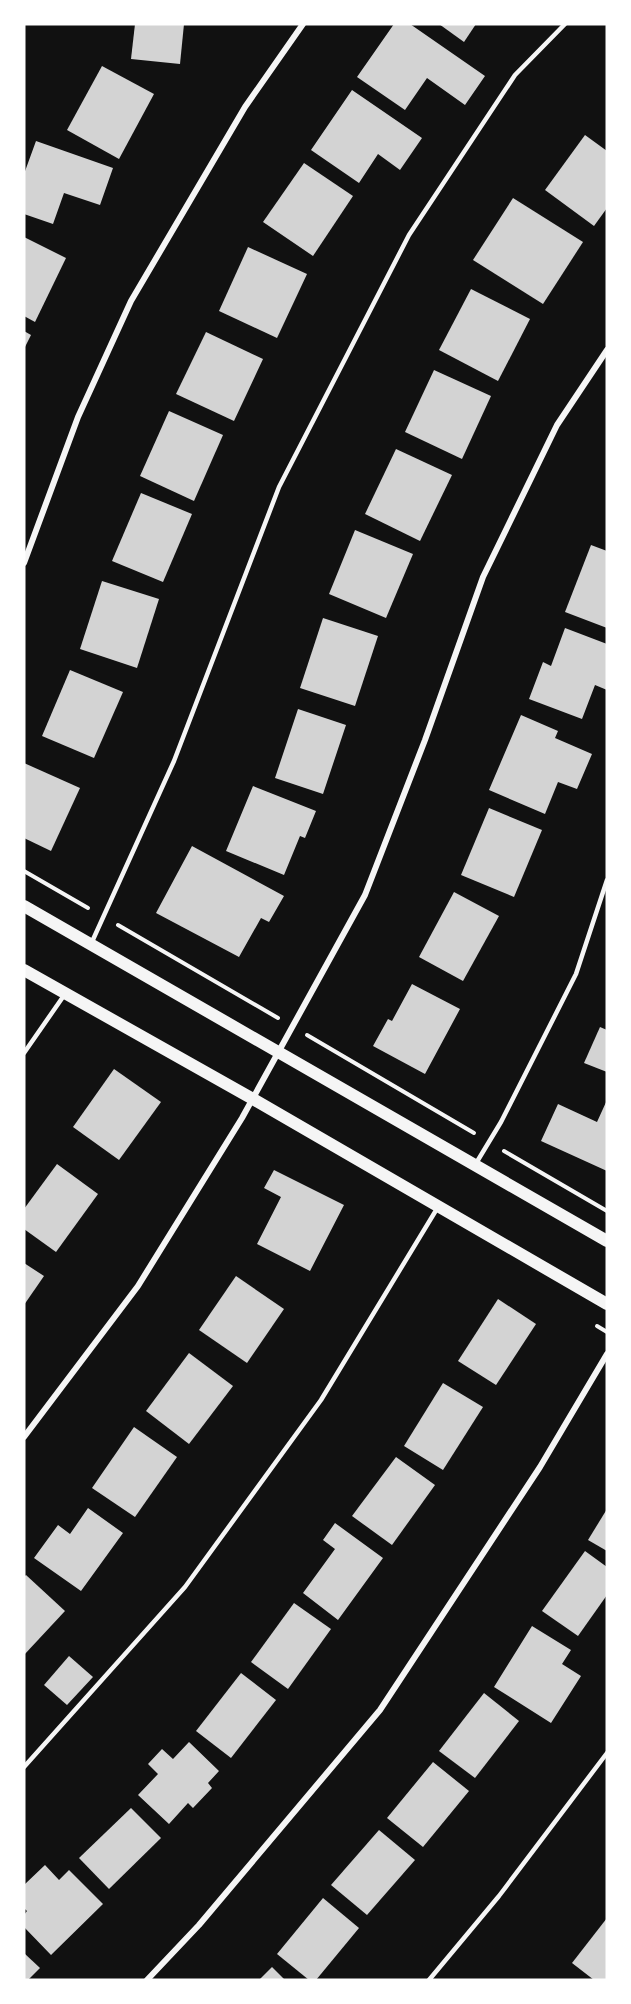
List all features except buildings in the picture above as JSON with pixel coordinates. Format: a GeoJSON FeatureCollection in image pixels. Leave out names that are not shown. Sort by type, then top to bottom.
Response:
{"type":"FeatureCollection","features":[{"type":"Feature","properties":{"kind":"main road"},"geometry":{"type":"LineString","coordinates":[[24,906],[607,1241]]}},
{"type":"Feature","properties":{"kind":"main road"},"geometry":{"type":"LineString","coordinates":[[24,970],[253,1099],[607,1304]]}},
{"type":"Feature","properties":{"kind":"street"},"geometry":{"type":"LineString","coordinates":[[24,563],[78,417],[131,301],[245,107],[303,24]]}},
{"type":"Feature","properties":{"kind":"street"},"geometry":{"type":"LineString","coordinates":[[24,1437],[138,1286],[253,1099],[365,894],[425,740],[483,577],[557,425],[607,350]]}},
{"type":"Feature","properties":{"kind":"street"},"geometry":{"type":"LineString","coordinates":[[147,1980],[199,1925],[380,1710],[540,1467],[607,1354]]}},
{"type":"Feature","properties":{"kind":"lane"},"geometry":{"type":"LineString","coordinates":[[91,944],[174,761],[279,488],[409,235],[515,75],[564,24]]}},
{"type":"Feature","properties":{"kind":"lane"},"geometry":{"type":"LineString","coordinates":[[475,1165],[501,1122],[576,974],[607,880]]}},
{"type":"Feature","properties":{"kind":"lane"},"geometry":{"type":"LineString","coordinates":[[24,1053],[65,993]]}},
{"type":"Feature","properties":{"kind":"lane"},"geometry":{"type":"LineString","coordinates":[[24,1767],[191,1577],[321,1400],[438,1207]]}},
{"type":"Feature","properties":{"kind":"lane"},"geometry":{"type":"LineString","coordinates":[[429,1980],[499,1896],[607,1753]]}},
{"type":"Feature","properties":{"kind":"path"},"geometry":{"type":"LineString","coordinates":[[24,871],[607,1211]]}}]}
